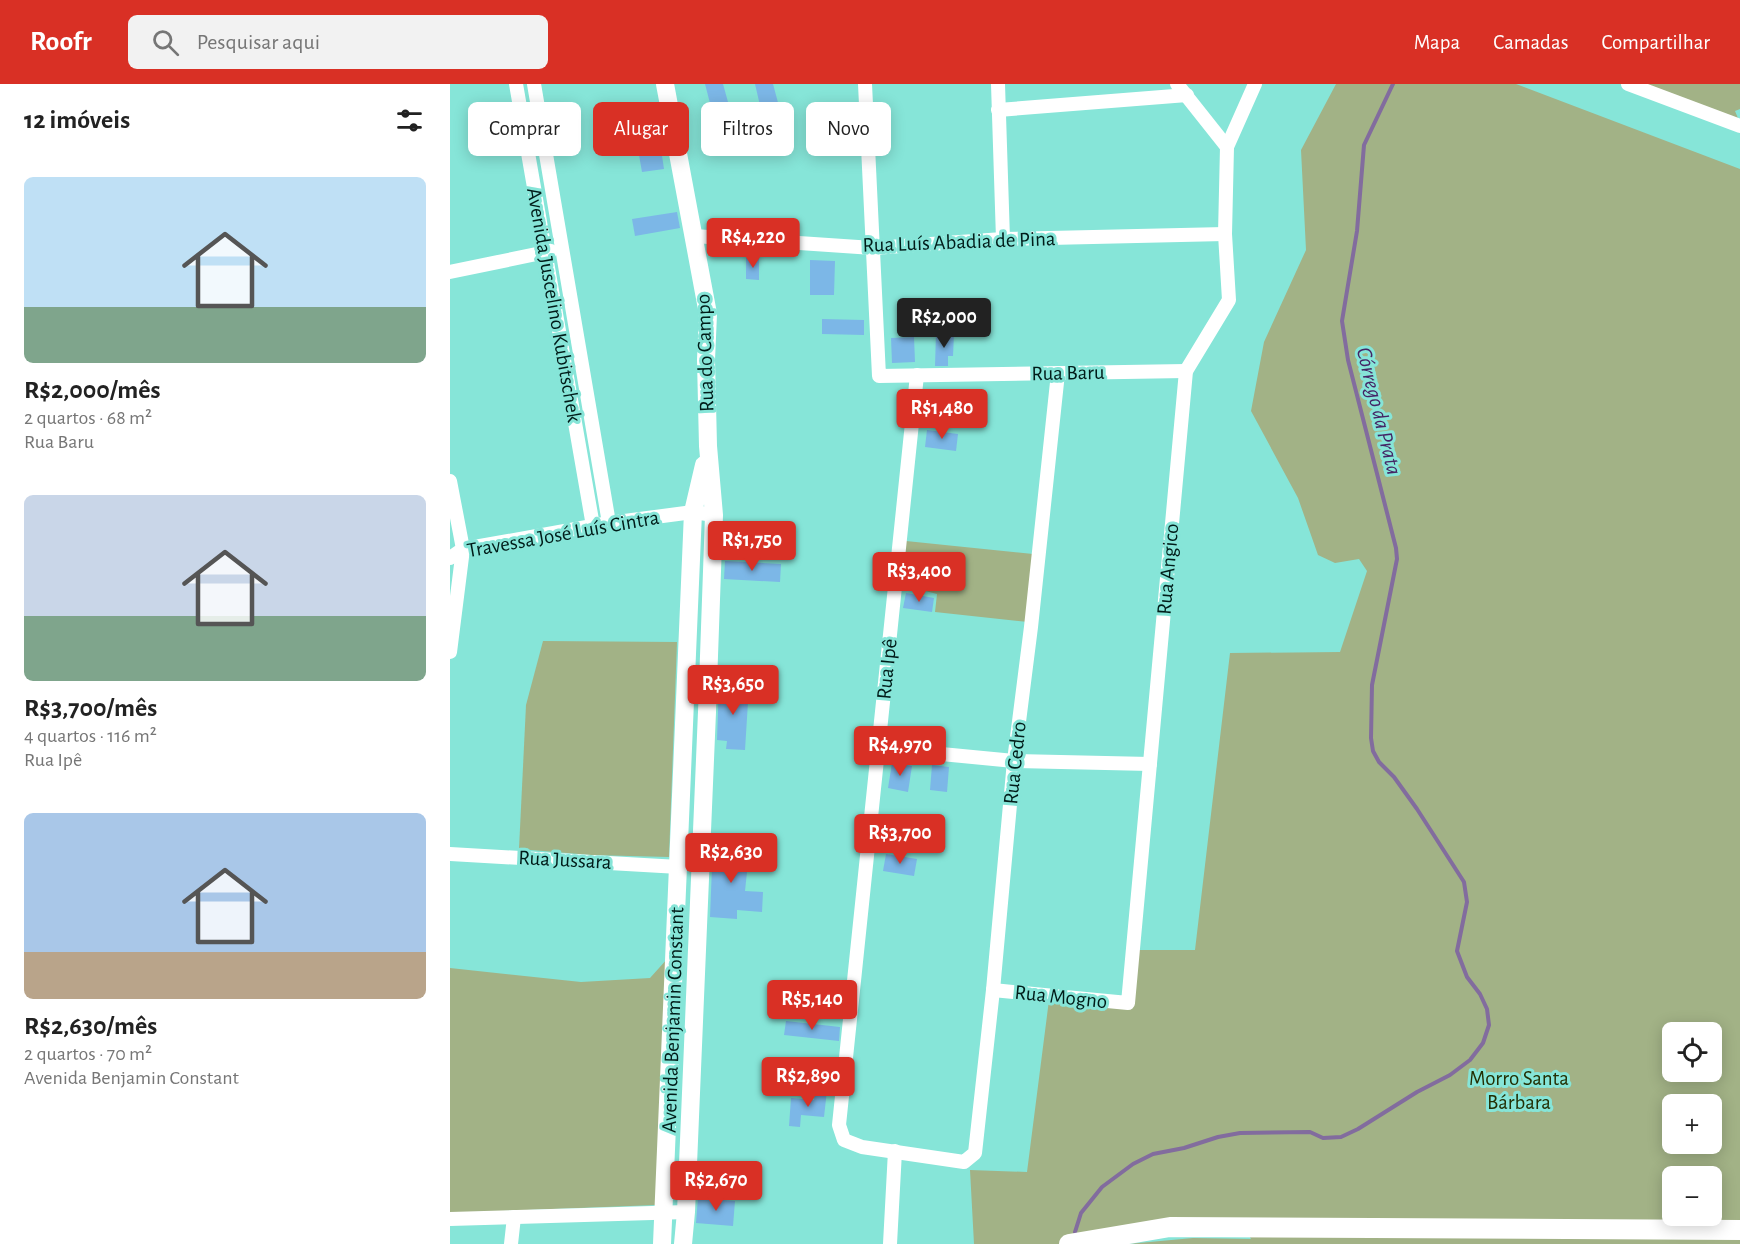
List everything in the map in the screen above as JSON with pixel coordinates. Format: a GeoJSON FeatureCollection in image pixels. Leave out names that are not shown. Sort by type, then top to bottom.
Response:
{"type":"FeatureCollection","features":[{"type":"Feature","properties":{"kind":"main road"},"geometry":{"type":"LineString","coordinates":[[1069,1244],[1170,1227],[1740,1230]]}},
{"type":"Feature","properties":{"kind":"street","name":"Avenida Juscelino Kubitschek"},"geometry":{"type":"LineString","coordinates":[[516,84],[593,526]]}},
{"type":"Feature","properties":{"kind":"street","name":"Avenida Juscelino Kubitschek"},"geometry":{"type":"LineString","coordinates":[[534,84],[609,523]]}},
{"type":"Feature","properties":{"kind":"street","name":"Rua do Campo"},"geometry":{"type":"LineString","coordinates":[[665,84],[708,314],[706,360],[708,446]]}},
{"type":"Feature","properties":{"kind":"street"},"geometry":{"type":"LineString","coordinates":[[865,84],[873,248]]}},
{"type":"Feature","properties":{"kind":"street"},"geometry":{"type":"LineString","coordinates":[[998,84],[1003,239]]}},
{"type":"Feature","properties":{"kind":"street"},"geometry":{"type":"LineString","coordinates":[[1177,84],[1227,147],[1255,84]]}},
{"type":"Feature","properties":{"kind":"street"},"geometry":{"type":"LineString","coordinates":[[1628,84],[1740,126]]}},
{"type":"Feature","properties":{"kind":"street"},"geometry":{"type":"LineString","coordinates":[[998,110],[1187,95]]}},
{"type":"Feature","properties":{"kind":"street","name":"Rua Angico"},"geometry":{"type":"LineString","coordinates":[[1128,1003],[1185,372],[1229,300],[1226,234],[1227,147]]}},
{"type":"Feature","properties":{"kind":"street","name":"Rua Luís Abadia de Pina"},"geometry":{"type":"LineString","coordinates":[[694,236],[873,248],[1003,239],[1226,234]]}},
{"type":"Feature","properties":{"kind":"street","name":"Rua Baru"},"geometry":{"type":"LineString","coordinates":[[873,248],[879,376],[1185,372]]}},
{"type":"Feature","properties":{"kind":"street"},"geometry":{"type":"LineString","coordinates":[[450,272],[562,249]]}},
{"type":"Feature","properties":{"kind":"street"},"geometry":{"type":"LineString","coordinates":[[561,349],[579,346]]}},
{"type":"Feature","properties":{"kind":"street","name":"Rua Cedro"},"geometry":{"type":"LineString","coordinates":[[895,1151],[964,1162],[975,1153],[1014,761],[1058,373]]}},
{"type":"Feature","properties":{"kind":"street","name":"Rua Ipê"},"geometry":{"type":"LineString","coordinates":[[895,1151],[861,1147],[844,1140],[839,1125],[917,375]]}},
{"type":"Feature","properties":{"kind":"street","name":"Avenida Benjamin Constant"},"geometry":{"type":"LineString","coordinates":[[662,1244],[693,512],[708,446]]}},
{"type":"Feature","properties":{"kind":"street","name":"Avenida Benjamin Constant"},"geometry":{"type":"LineString","coordinates":[[683,1244],[688,1173],[714,515],[708,446]]}},
{"type":"Feature","properties":{"kind":"street"},"geometry":{"type":"LineString","coordinates":[[450,481],[463,549],[450,652]]}},
{"type":"Feature","properties":{"kind":"street","name":"Travessa José Luís Cintra"},"geometry":{"type":"LineString","coordinates":[[450,558],[463,549],[609,523],[693,512],[714,515]]}},
{"type":"Feature","properties":{"kind":"street"},"geometry":{"type":"LineString","coordinates":[[685,711],[707,712]]}},
{"type":"Feature","properties":{"kind":"street"},"geometry":{"type":"LineString","coordinates":[[879,748],[1014,761],[1150,764]]}},
{"type":"Feature","properties":{"kind":"street","name":"Rua Jussara"},"geometry":{"type":"LineString","coordinates":[[450,854],[679,867]]}},
{"type":"Feature","properties":{"kind":"street","name":"Rua Mogno"},"geometry":{"type":"LineString","coordinates":[[993,990],[1128,1003]]}},
{"type":"Feature","properties":{"kind":"street"},"geometry":{"type":"LineString","coordinates":[[890,1244],[895,1151]]}},
{"type":"Feature","properties":{"kind":"street"},"geometry":{"type":"LineString","coordinates":[[666,1172],[688,1173]]}},
{"type":"Feature","properties":{"kind":"street"},"geometry":{"type":"LineString","coordinates":[[450,1219],[686,1212]]}},
{"type":"Feature","properties":{"kind":"street"},"geometry":{"type":"LineString","coordinates":[[511,1244],[514,1217]]}},
{"type":"Feature","properties":{"kind":"green space","name":"Morro Santa Bárbara"},"geometry":{"type":"Polygon","coordinates":[[[1336,84],[1516,84],[1740,169],[1740,1244],[1128,1244],[1193,1238],[1251,1239],[1245,1227],[1061,1244],[974,1244],[970,1170],[1027,1172],[1049,1000],[1132,1006],[1137,950],[1195,950],[1230,653],[1340,652],[1367,571],[1359,559],[1335,563],[1318,555],[1298,498],[1251,411],[1264,342],[1306,250],[1301,150],[1336,84]]]}},
{"type":"Feature","properties":{"kind":"green space"},"geometry":{"type":"Polygon","coordinates":[[[1634,84],[1740,84],[1740,109],[1735,111],[1740,123],[1634,84]]]}},
{"type":"Feature","properties":{"kind":"green space"},"geometry":{"type":"Polygon","coordinates":[[[906,541],[1033,554],[1028,622],[935,612],[937,594],[902,585],[906,541]]]}},
{"type":"Feature","properties":{"kind":"green space"},"geometry":{"type":"Polygon","coordinates":[[[543,641],[677,642],[669,857],[591,855],[519,849],[526,705],[543,641]]]}},
{"type":"Feature","properties":{"kind":"green space"},"geometry":{"type":"Polygon","coordinates":[[[668,958],[656,1205],[450,1213],[450,968],[581,982],[650,978],[668,958]]]}},
{"type":"Feature","properties":{"kind":"building"},"geometry":{"type":"Polygon","coordinates":[[[705,84],[723,84],[728,102],[710,102],[705,84]]]}},
{"type":"Feature","properties":{"kind":"building"},"geometry":{"type":"Polygon","coordinates":[[[755,84],[773,84],[778,102],[759,102],[755,84]]]}},
{"type":"Feature","properties":{"kind":"building"},"geometry":{"type":"Polygon","coordinates":[[[639,156],[662,156],[664,169],[642,172],[639,156]]]}},
{"type":"Feature","properties":{"kind":"building"},"geometry":{"type":"Polygon","coordinates":[[[677,212],[680,228],[635,236],[632,219],[677,212]]]}},
{"type":"Feature","properties":{"kind":"building"},"geometry":{"type":"Polygon","coordinates":[[[746,258],[759,258],[759,280],[746,279],[746,258]]]}},
{"type":"Feature","properties":{"kind":"building"},"geometry":{"type":"Polygon","coordinates":[[[810,260],[835,261],[834,295],[810,295],[810,260]]]}},
{"type":"Feature","properties":{"kind":"building"},"geometry":{"type":"Polygon","coordinates":[[[822,319],[864,320],[864,335],[822,334],[822,319]]]}},
{"type":"Feature","properties":{"kind":"building"},"geometry":{"type":"Polygon","coordinates":[[[936,334],[954,334],[953,356],[948,356],[948,366],[935,366],[936,334]]]}},
{"type":"Feature","properties":{"kind":"building"},"geometry":{"type":"Polygon","coordinates":[[[914,337],[915,362],[892,363],[891,338],[914,337]]]}},
{"type":"Feature","properties":{"kind":"building"},"geometry":{"type":"Polygon","coordinates":[[[927,430],[958,434],[956,451],[925,447],[927,430]]]}},
{"type":"Feature","properties":{"kind":"building"},"geometry":{"type":"Polygon","coordinates":[[[725,561],[781,564],[780,582],[724,579],[725,561]]]}},
{"type":"Feature","properties":{"kind":"building"},"geometry":{"type":"Polygon","coordinates":[[[906,593],[934,598],[932,612],[903,608],[906,593]]]}},
{"type":"Feature","properties":{"kind":"building"},"geometry":{"type":"Polygon","coordinates":[[[719,684],[749,686],[745,750],[726,749],[727,741],[717,740],[719,684]]]}},
{"type":"Feature","properties":{"kind":"building"},"geometry":{"type":"Polygon","coordinates":[[[892,763],[912,766],[908,792],[888,788],[892,763]]]}},
{"type":"Feature","properties":{"kind":"building"},"geometry":{"type":"Polygon","coordinates":[[[932,765],[949,767],[947,792],[930,790],[932,765]]]}},
{"type":"Feature","properties":{"kind":"building"},"geometry":{"type":"Polygon","coordinates":[[[713,842],[741,844],[739,871],[747,872],[745,891],[763,892],[762,912],[737,910],[737,919],[710,917],[713,842]]]}},
{"type":"Feature","properties":{"kind":"building"},"geometry":{"type":"Polygon","coordinates":[[[886,854],[917,859],[914,876],[883,871],[886,854]]]}},
{"type":"Feature","properties":{"kind":"building"},"geometry":{"type":"Polygon","coordinates":[[[806,984],[836,988],[834,1003],[804,999],[806,984]]]}},
{"type":"Feature","properties":{"kind":"building"},"geometry":{"type":"Polygon","coordinates":[[[786,1021],[840,1027],[839,1041],[784,1035],[786,1021]]]}},
{"type":"Feature","properties":{"kind":"building"},"geometry":{"type":"Polygon","coordinates":[[[815,1089],[827,1090],[824,1117],[801,1115],[800,1127],[789,1126],[791,1098],[814,1100],[815,1089]]]}},
{"type":"Feature","properties":{"kind":"building"},"geometry":{"type":"Polygon","coordinates":[[[698,1198],[735,1201],[733,1226],[696,1223],[698,1198]]]}},
{"type":"Feature","properties":{"kind":"waterway","name":"Córrego da Prata"},"geometry":{"type":"LineString","coordinates":[[1075,1232],[1081,1213],[1102,1187],[1133,1164],[1153,1154],[1240,1133],[1310,1132],[1323,1138],[1341,1137],[1450,1075],[1470,1060],[1483,1043],[1489,1025],[1487,1009],[1480,994],[1467,977],[1457,951],[1467,902],[1464,882],[1417,809],[1394,777],[1379,762],[1373,751],[1371,738],[1372,685],[1397,559],[1348,360],[1342,321],[1357,231],[1364,145],[1393,84]]}}]}
